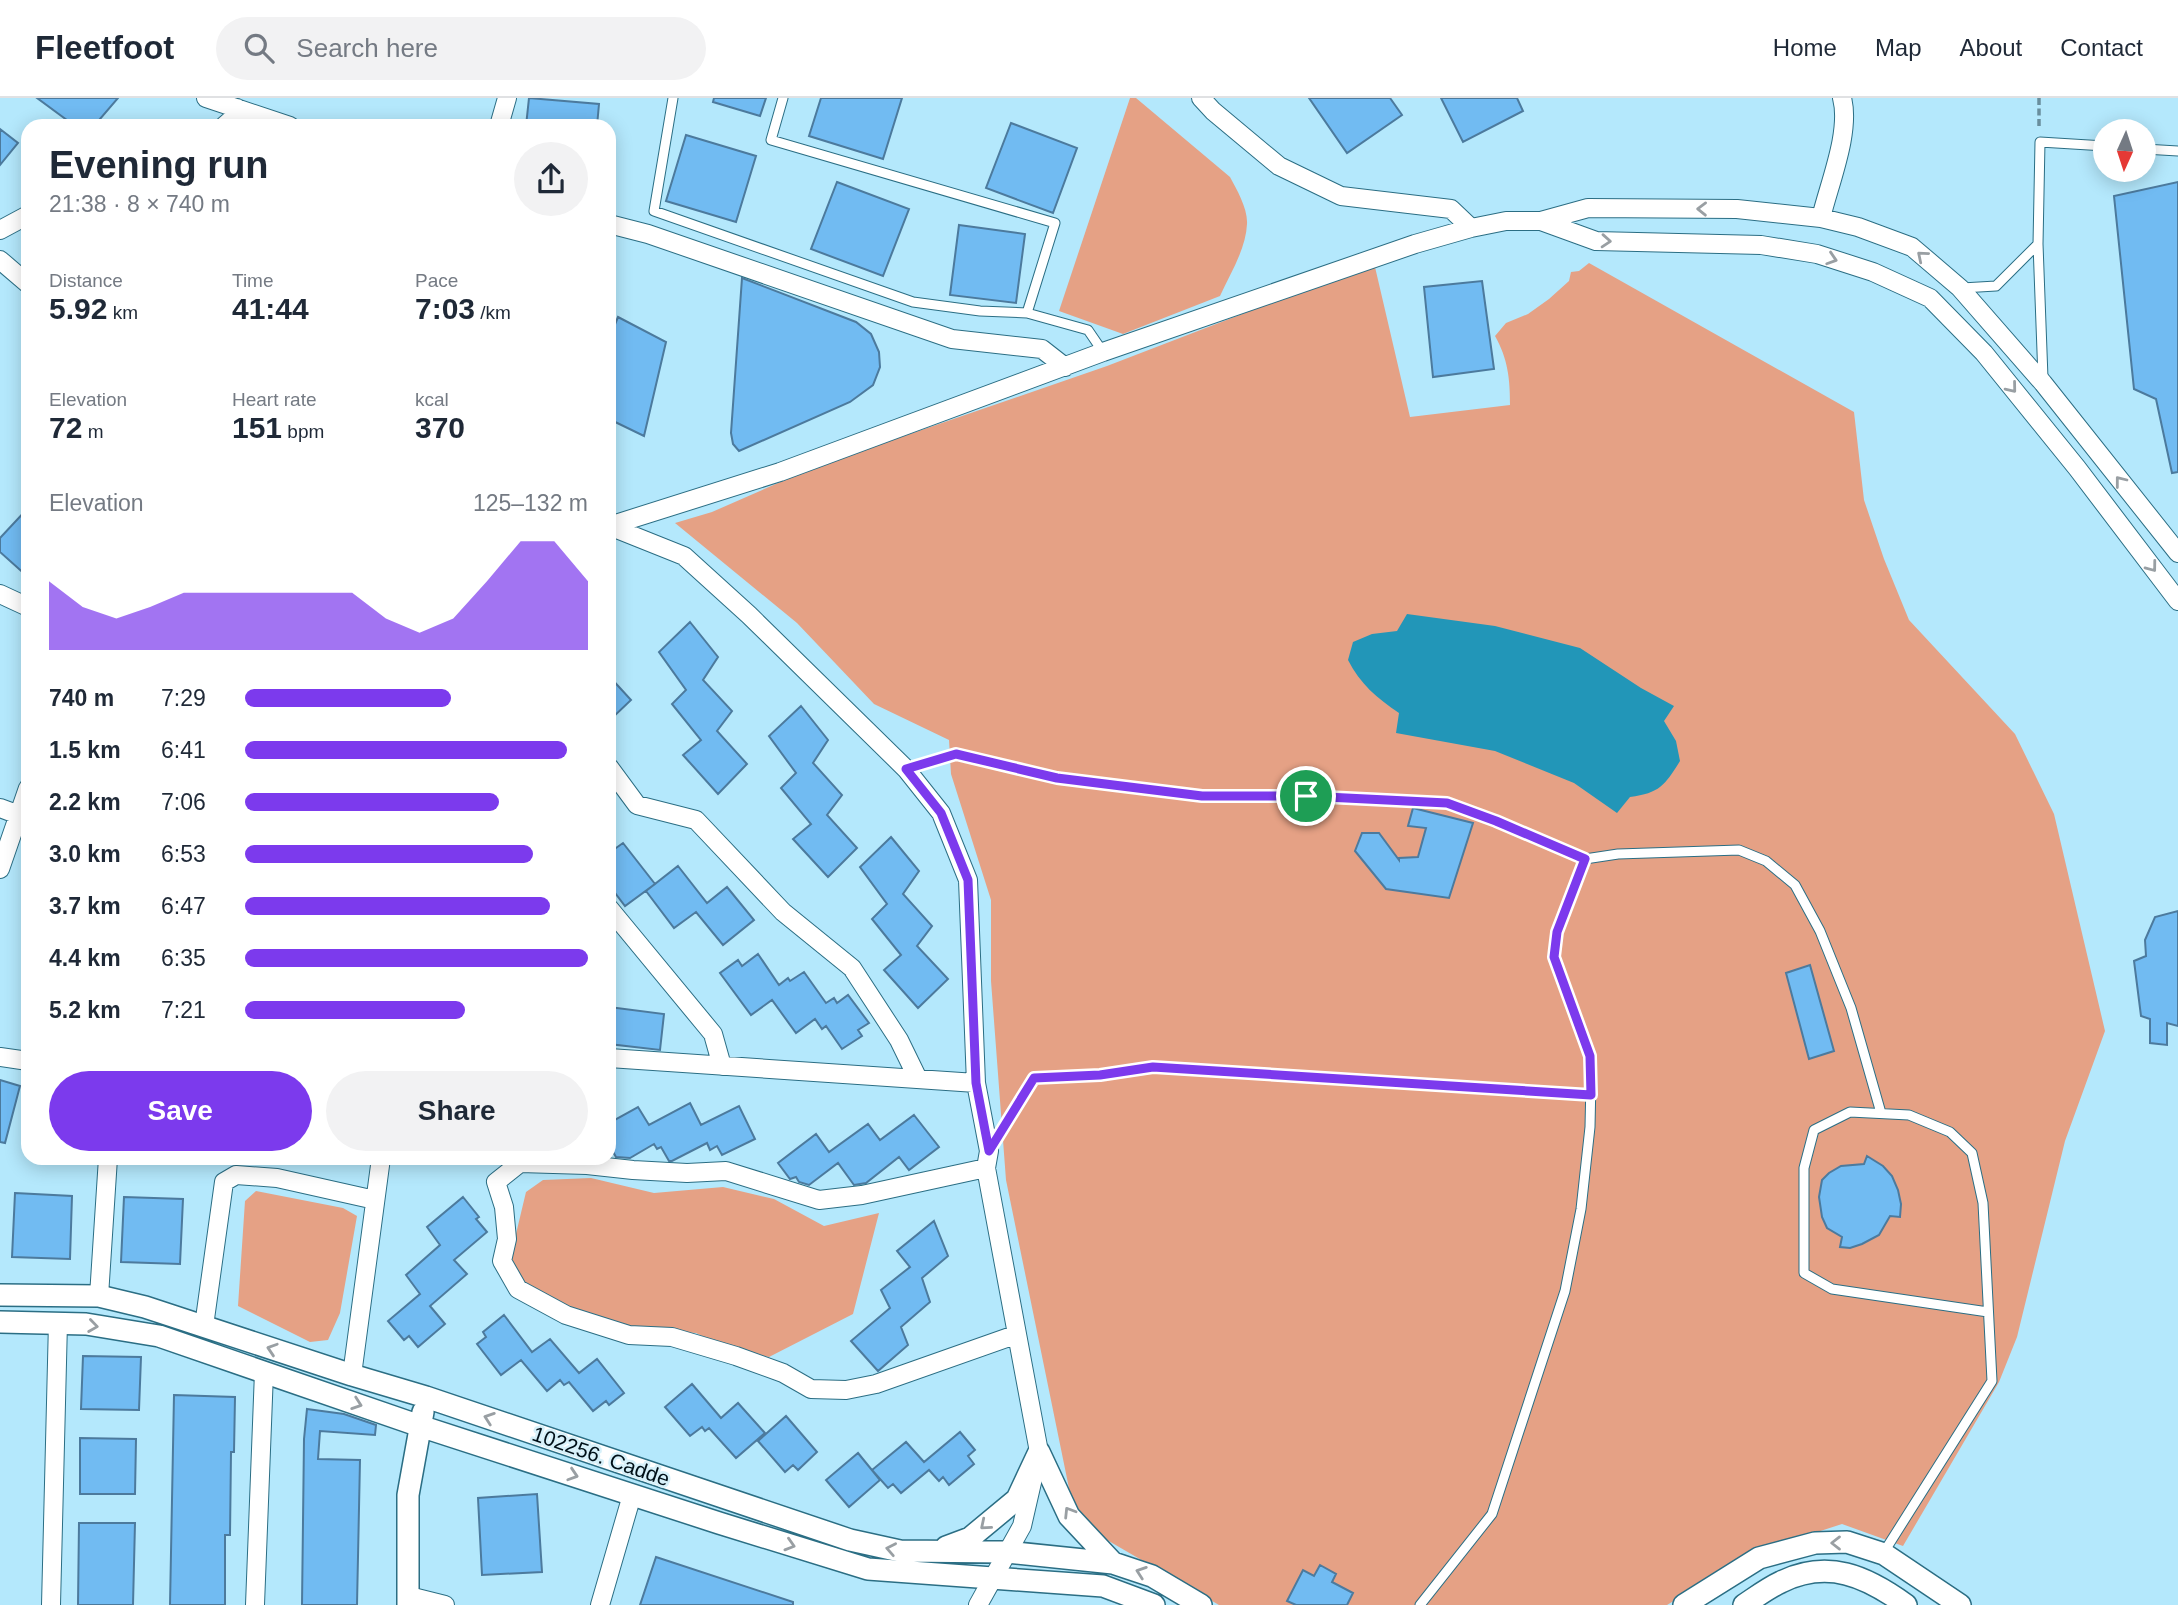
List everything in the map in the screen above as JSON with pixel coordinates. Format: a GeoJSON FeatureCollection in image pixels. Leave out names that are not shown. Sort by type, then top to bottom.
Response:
{"type":"FeatureCollection","features":[{"type":"Feature","properties":{"kind":"street"},"geometry":{"type":"LineString","coordinates":[[206,98],[269,119]]}},
{"type":"Feature","properties":{"kind":"street"},"geometry":{"type":"LineString","coordinates":[[501,119],[507,98]]}},
{"type":"Feature","properties":{"kind":"street"},"geometry":{"type":"LineString","coordinates":[[1201,98],[1279,166],[1341,196],[1451,209],[1471,228]]}},
{"type":"Feature","properties":{"kind":"street"},"geometry":{"type":"LineString","coordinates":[[1821,218],[1844,129],[1845,109],[1842,98]]}},
{"type":"Feature","properties":{"kind":"street"},"geometry":{"type":"LineString","coordinates":[[232,119],[237,108]]}},
{"type":"Feature","properties":{"kind":"street"},"geometry":{"type":"LineString","coordinates":[[616,524],[780,472],[1103,352],[1415,244],[1471,228],[1506,221],[1541,221],[1588,208],[1737,209],[1821,218],[1858,227],[1912,247],[1960,288],[2043,383],[2178,554]]}},
{"type":"Feature","properties":{"kind":"street"},"geometry":{"type":"LineString","coordinates":[[0,230],[21,219]]}},
{"type":"Feature","properties":{"kind":"street"},"geometry":{"type":"LineString","coordinates":[[1541,221],[1596,241],[1761,245],[1817,254],[1873,272],[1930,298],[1984,353],[2077,468],[2178,601]]}},
{"type":"Feature","properties":{"kind":"street"},"geometry":{"type":"LineString","coordinates":[[616,225],[952,340],[1042,349],[1065,367]]}},
{"type":"Feature","properties":{"kind":"street"},"geometry":{"type":"LineString","coordinates":[[0,260],[21,278]]}},
{"type":"Feature","properties":{"kind":"street"},"geometry":{"type":"LineString","coordinates":[[616,529],[684,556],[749,615],[906,769],[941,813],[968,880],[976,1083],[1015,1335],[1039,1452],[1069,1516],[1113,1563]]}},
{"type":"Feature","properties":{"kind":"street"},"geometry":{"type":"LineString","coordinates":[[0,594],[21,604]]}},
{"type":"Feature","properties":{"kind":"street"},"geometry":{"type":"LineString","coordinates":[[616,776],[637,805],[696,820],[783,912],[852,968],[899,1040],[918,1079]]}},
{"type":"Feature","properties":{"kind":"street"},"geometry":{"type":"LineString","coordinates":[[0,808],[19,815]]}},
{"type":"Feature","properties":{"kind":"street"},"geometry":{"type":"LineString","coordinates":[[0,869],[21,809]]}},
{"type":"Feature","properties":{"kind":"street"},"geometry":{"type":"LineString","coordinates":[[616,916],[713,1034],[722,1066]]}},
{"type":"Feature","properties":{"kind":"street"},"geometry":{"type":"LineString","coordinates":[[0,1056],[21,1060]]}},
{"type":"Feature","properties":{"kind":"street"},"geometry":{"type":"LineString","coordinates":[[616,1058],[976,1083]]}},
{"type":"Feature","properties":{"kind":"street"},"geometry":{"type":"LineString","coordinates":[[587,1165],[687,1173],[726,1171],[819,1200],[862,1195],[987,1160]]}},
{"type":"Feature","properties":{"kind":"street"},"geometry":{"type":"LineString","coordinates":[[99,1296],[108,1165]]}},
{"type":"Feature","properties":{"kind":"street"},"geometry":{"type":"LineString","coordinates":[[352,1375],[380,1165]]}},
{"type":"Feature","properties":{"kind":"street"},"geometry":{"type":"LineString","coordinates":[[517,1165],[496,1182],[504,1207],[507,1239],[502,1261],[518,1289],[543,1305],[566,1314],[629,1335],[672,1337],[736,1356],[783,1373],[811,1389],[846,1390],[876,1384],[1015,1335]]}},
{"type":"Feature","properties":{"kind":"street"},"geometry":{"type":"LineString","coordinates":[[204,1326],[224,1182],[236,1175],[277,1178],[375,1200]]}},
{"type":"Feature","properties":{"kind":"street","name":"102256. Cadde"},"geometry":{"type":"LineString","coordinates":[[3,1294],[99,1296],[145,1307],[426,1397],[850,1540],[900,1551],[1007,1552],[1113,1563],[1152,1576],[1200,1605]]}},
{"type":"Feature","properties":{"kind":"street","name":"102256. Cadde"},"geometry":{"type":"LineString","coordinates":[[0,1322],[58,1322],[159,1336],[420,1426],[868,1569],[1103,1586],[1154,1605]]}},
{"type":"Feature","properties":{"kind":"street"},"geometry":{"type":"LineString","coordinates":[[51,1605],[58,1322]]}},
{"type":"Feature","properties":{"kind":"street"},"geometry":{"type":"LineString","coordinates":[[255,1605],[264,1372]]}},
{"type":"Feature","properties":{"kind":"street"},"geometry":{"type":"LineString","coordinates":[[426,1397],[408,1495],[408,1601],[445,1605]]}},
{"type":"Feature","properties":{"kind":"street"},"geometry":{"type":"LineString","coordinates":[[934,1551],[970,1538],[1017,1499],[1039,1452]]}},
{"type":"Feature","properties":{"kind":"street"},"geometry":{"type":"LineString","coordinates":[[978,1605],[1022,1527],[1039,1452]]}},
{"type":"Feature","properties":{"kind":"street"},"geometry":{"type":"LineString","coordinates":[[600,1605],[632,1495]]}},
{"type":"Feature","properties":{"kind":"street"},"geometry":{"type":"LineString","coordinates":[[1684,1605],[1759,1558],[1815,1543],[1847,1542],[1884,1554],[1960,1605]]}},
{"type":"Feature","properties":{"kind":"street"},"geometry":{"type":"LineString","coordinates":[[1744,1605],[1780,1582],[1810,1571],[1842,1572],[1881,1587],[1906,1605]]}},
{"type":"Feature","properties":{"kind":"lane"},"geometry":{"type":"LineString","coordinates":[[673,98],[654,212],[913,302],[980,312],[1027,313],[1088,330],[1103,352]]}},
{"type":"Feature","properties":{"kind":"lane"},"geometry":{"type":"LineString","coordinates":[[783,98],[771,141],[1055,223],[1027,313]]}},
{"type":"Feature","properties":{"kind":"lane"},"geometry":{"type":"LineString","coordinates":[[2043,383],[2038,244],[2040,142],[2093,145]]}},
{"type":"Feature","properties":{"kind":"lane"},"geometry":{"type":"LineString","coordinates":[[2156,150],[2178,151]]}},
{"type":"Feature","properties":{"kind":"lane"},"geometry":{"type":"LineString","coordinates":[[1960,288],[1996,286],[2038,244]]}},
{"type":"Feature","properties":{"kind":"lane"},"geometry":{"type":"LineString","coordinates":[[906,769],[956,754],[1057,778],[1202,796],[1306,796],[1447,803],[1585,859],[1618,854],[1739,850],[1766,862],[1795,885],[1820,931],[1850,1008],[1881,1112]]}},
{"type":"Feature","properties":{"kind":"lane"},"geometry":{"type":"LineString","coordinates":[[1420,1605],[1492,1514],[1565,1291],[1581,1209],[1590,1127],[1590,1056],[1554,957],[1557,932],[1585,859]]}},
{"type":"Feature","properties":{"kind":"lane"},"geometry":{"type":"LineString","coordinates":[[1884,1554],[1992,1381],[1983,1203],[1972,1153],[1950,1132],[1909,1115],[1881,1112],[1850,1112],[1814,1130],[1804,1168],[1804,1273],[1832,1289],[1988,1312]]}},
{"type":"Feature","properties":{"kind":"path"},"geometry":{"type":"LineString","coordinates":[[2039,98],[2040,142]]}},
{"type":"Feature","properties":{"kind":"path"},"geometry":{"type":"LineString","coordinates":[[987,1160],[1034,1078],[1100,1075],[1153,1067],[1591,1095]]}},
{"type":"Feature","properties":{"kind":"shaded area"},"geometry":{"type":"Polygon","coordinates":[[[1130,98],[1136,98],[1230,177],[1244,206],[1247,224],[1241,252],[1220,296],[1123,334],[1059,311],[1130,98]]]}},
{"type":"Feature","properties":{"kind":"shaded area"},"geometry":{"type":"Polygon","coordinates":[[[1589,263],[1854,412],[1864,500],[1909,620],[2015,734],[2054,814],[2105,1031],[2065,1141],[2017,1337],[1999,1382],[1903,1546],[1842,1524],[1753,1553],[1667,1605],[1219,1605],[1107,1540],[1086,1521],[1071,1498],[1006,1180],[991,981],[991,900],[951,774],[949,740],[874,704],[797,623],[675,523],[712,512],[817,466],[1107,366],[1323,283],[1375,267],[1410,417],[1510,405],[1507,369],[1495,336],[1506,323],[1528,314],[1549,299],[1569,281],[1571,272],[1579,271],[1589,263]]]}},
{"type":"Feature","properties":{"kind":"shaded area"},"geometry":{"type":"Polygon","coordinates":[[[591,1178],[654,1193],[723,1187],[774,1199],[824,1226],[879,1213],[853,1314],[769,1357],[726,1348],[696,1333],[634,1329],[541,1304],[511,1281],[510,1259],[526,1192],[543,1180],[591,1178]]]}},
{"type":"Feature","properties":{"kind":"shaded area"},"geometry":{"type":"Polygon","coordinates":[[[256,1191],[343,1208],[357,1216],[340,1313],[328,1340],[310,1342],[238,1306],[245,1201],[256,1191]]]}},
{"type":"Feature","properties":{"kind":"water"},"geometry":{"type":"Polygon","coordinates":[[[1407,614],[1495,626],[1580,648],[1674,706],[1664,721],[1676,741],[1680,761],[1661,786],[1648,793],[1630,797],[1617,813],[1574,783],[1495,751],[1396,733],[1399,713],[1370,690],[1348,660],[1353,642],[1372,634],[1397,631],[1407,614]]]}},
{"type":"Feature","properties":{"kind":"building"},"geometry":{"type":"Polygon","coordinates":[[[37,98],[118,98],[100,119],[66,119],[37,98]]]}},
{"type":"Feature","properties":{"kind":"building"},"geometry":{"type":"Polygon","coordinates":[[[529,98],[599,104],[598,119],[527,119],[529,98]]]}},
{"type":"Feature","properties":{"kind":"building"},"geometry":{"type":"Polygon","coordinates":[[[714,98],[766,98],[760,116],[713,102],[714,98]]]}},
{"type":"Feature","properties":{"kind":"building"},"geometry":{"type":"Polygon","coordinates":[[[821,98],[902,98],[883,159],[809,136],[821,98]]]}},
{"type":"Feature","properties":{"kind":"building"},"geometry":{"type":"Polygon","coordinates":[[[1309,98],[1390,98],[1402,115],[1347,153],[1309,98]]]}},
{"type":"Feature","properties":{"kind":"building"},"geometry":{"type":"Polygon","coordinates":[[[1441,98],[1517,98],[1523,111],[1463,142],[1441,98]]]}},
{"type":"Feature","properties":{"kind":"building"},"geometry":{"type":"Polygon","coordinates":[[[1011,123],[1077,148],[1053,213],[986,188],[1011,123]]]}},
{"type":"Feature","properties":{"kind":"building"},"geometry":{"type":"Polygon","coordinates":[[[0,129],[18,143],[0,165],[0,129]]]}},
{"type":"Feature","properties":{"kind":"building"},"geometry":{"type":"Polygon","coordinates":[[[686,135],[756,156],[736,222],[666,201],[686,135]]]}},
{"type":"Feature","properties":{"kind":"building"},"geometry":{"type":"Polygon","coordinates":[[[837,182],[909,209],[883,276],[811,249],[837,182]]]}},
{"type":"Feature","properties":{"kind":"building"},"geometry":{"type":"Polygon","coordinates":[[[2178,182],[2178,472],[2172,473],[2156,399],[2134,389],[2114,196],[2178,182]]]}},
{"type":"Feature","properties":{"kind":"building"},"geometry":{"type":"Polygon","coordinates":[[[959,225],[1025,234],[1016,303],[950,295],[959,225]]]}},
{"type":"Feature","properties":{"kind":"building"},"geometry":{"type":"Polygon","coordinates":[[[742,278],[856,322],[871,334],[879,352],[880,367],[873,385],[850,402],[739,451],[733,444],[731,433],[742,278]]]}},
{"type":"Feature","properties":{"kind":"building"},"geometry":{"type":"Polygon","coordinates":[[[1482,281],[1494,369],[1433,377],[1424,287],[1482,281]]]}},
{"type":"Feature","properties":{"kind":"building"},"geometry":{"type":"Polygon","coordinates":[[[618,317],[666,342],[644,436],[616,422],[618,317]]]}},
{"type":"Feature","properties":{"kind":"building"},"geometry":{"type":"Polygon","coordinates":[[[21,516],[21,571],[0,552],[0,538],[21,516]]]}},
{"type":"Feature","properties":{"kind":"building"},"geometry":{"type":"Polygon","coordinates":[[[690,622],[718,657],[703,680],[732,711],[717,731],[747,764],[718,794],[683,755],[701,740],[672,704],[686,690],[659,652],[690,622]]]}},
{"type":"Feature","properties":{"kind":"building"},"geometry":{"type":"Polygon","coordinates":[[[616,684],[631,700],[616,714],[616,684]]]}},
{"type":"Feature","properties":{"kind":"building"},"geometry":{"type":"Polygon","coordinates":[[[801,706],[828,740],[813,763],[842,795],[827,815],[857,848],[828,877],[793,839],[811,824],[781,788],[796,773],[769,736],[801,706]]]}},
{"type":"Feature","properties":{"kind":"building"},"geometry":{"type":"Polygon","coordinates":[[[1413,808],[1473,823],[1449,898],[1386,889],[1355,851],[1362,833],[1379,833],[1399,860],[1418,857],[1426,828],[1408,826],[1413,808]]]}},
{"type":"Feature","properties":{"kind":"building"},"geometry":{"type":"Polygon","coordinates":[[[891,837],[919,871],[903,894],[932,926],[917,946],[948,979],[918,1008],[884,970],[901,955],[872,919],[887,904],[860,867],[891,837]]]}},
{"type":"Feature","properties":{"kind":"building"},"geometry":{"type":"Polygon","coordinates":[[[623,843],[655,884],[625,906],[616,894],[616,848],[623,843]]]}},
{"type":"Feature","properties":{"kind":"building"},"geometry":{"type":"Polygon","coordinates":[[[678,866],[707,903],[727,887],[754,920],[723,945],[696,912],[674,928],[646,891],[678,866]]]}},
{"type":"Feature","properties":{"kind":"building"},"geometry":{"type":"Polygon","coordinates":[[[2178,911],[2178,1026],[2167,1023],[2167,1045],[2150,1043],[2150,1019],[2141,1016],[2134,961],[2146,956],[2145,940],[2155,917],[2178,911]]]}},
{"type":"Feature","properties":{"kind":"building"},"geometry":{"type":"Polygon","coordinates":[[[758,954],[779,985],[804,972],[826,1003],[834,998],[837,1003],[848,995],[869,1023],[858,1030],[862,1036],[842,1049],[826,1026],[822,1029],[815,1019],[796,1033],[772,1000],[751,1015],[720,973],[738,960],[742,966],[758,954]]]}},
{"type":"Feature","properties":{"kind":"building"},"geometry":{"type":"Polygon","coordinates":[[[1810,965],[1834,1051],[1809,1059],[1786,973],[1810,965]]]}},
{"type":"Feature","properties":{"kind":"building"},"geometry":{"type":"Polygon","coordinates":[[[616,1008],[664,1014],[660,1050],[616,1045],[616,1008]]]}},
{"type":"Feature","properties":{"kind":"building"},"geometry":{"type":"Polygon","coordinates":[[[0,1080],[20,1086],[5,1143],[0,1142],[0,1080]]]}},
{"type":"Feature","properties":{"kind":"building"},"geometry":{"type":"Polygon","coordinates":[[[690,1103],[701,1125],[739,1106],[755,1139],[722,1155],[717,1146],[710,1150],[707,1143],[669,1161],[661,1147],[657,1149],[654,1144],[630,1158],[616,1157],[616,1119],[638,1107],[649,1125],[690,1103]]]}},
{"type":"Feature","properties":{"kind":"building"},"geometry":{"type":"Polygon","coordinates":[[[914,1115],[939,1147],[909,1170],[899,1157],[866,1183],[854,1185],[838,1163],[809,1185],[799,1182],[796,1177],[790,1179],[778,1163],[816,1134],[829,1152],[868,1124],[880,1140],[914,1115]]]}},
{"type":"Feature","properties":{"kind":"building"},"geometry":{"type":"Polygon","coordinates":[[[1867,1156],[1883,1166],[1892,1176],[1901,1204],[1900,1217],[1890,1216],[1879,1235],[1862,1244],[1850,1248],[1840,1247],[1842,1237],[1827,1228],[1822,1217],[1819,1197],[1822,1180],[1841,1166],[1864,1164],[1867,1156]]]}},
{"type":"Feature","properties":{"kind":"building"},"geometry":{"type":"Polygon","coordinates":[[[15,1193],[72,1196],[70,1259],[12,1257],[15,1193]]]}},
{"type":"Feature","properties":{"kind":"building"},"geometry":{"type":"Polygon","coordinates":[[[124,1197],[183,1199],[180,1264],[121,1262],[124,1197]]]}},
{"type":"Feature","properties":{"kind":"building"},"geometry":{"type":"Polygon","coordinates":[[[463,1197],[487,1232],[454,1260],[467,1274],[430,1306],[445,1324],[418,1347],[409,1336],[404,1340],[388,1321],[420,1294],[406,1275],[440,1245],[427,1227],[463,1197]]]}},
{"type":"Feature","properties":{"kind":"building"},"geometry":{"type":"Polygon","coordinates":[[[934,1221],[948,1256],[922,1278],[930,1302],[901,1327],[908,1345],[878,1371],[851,1341],[890,1308],[881,1290],[910,1267],[897,1251],[934,1221]]]}},
{"type":"Feature","properties":{"kind":"building"},"geometry":{"type":"Polygon","coordinates":[[[504,1315],[532,1352],[550,1339],[579,1373],[597,1359],[624,1393],[609,1405],[606,1401],[593,1411],[569,1382],[564,1385],[560,1380],[547,1391],[521,1360],[501,1375],[477,1344],[486,1337],[483,1332],[504,1315]]]}},
{"type":"Feature","properties":{"kind":"building"},"geometry":{"type":"Polygon","coordinates":[[[83,1356],[141,1357],[139,1410],[81,1409],[83,1356]]]}},
{"type":"Feature","properties":{"kind":"building"},"geometry":{"type":"Polygon","coordinates":[[[692,1384],[721,1418],[738,1403],[765,1433],[736,1458],[709,1428],[705,1431],[702,1427],[690,1436],[665,1407],[692,1384]]]}},
{"type":"Feature","properties":{"kind":"building"},"geometry":{"type":"Polygon","coordinates":[[[174,1395],[235,1397],[230,1535],[225,1535],[225,1605],[170,1605],[174,1395]]]}},
{"type":"Feature","properties":{"kind":"building"},"geometry":{"type":"Polygon","coordinates":[[[307,1409],[344,1414],[376,1425],[375,1435],[320,1431],[318,1459],[360,1460],[357,1605],[302,1605],[304,1439],[307,1409]]]}},
{"type":"Feature","properties":{"kind":"building"},"geometry":{"type":"Polygon","coordinates":[[[786,1416],[817,1452],[798,1470],[793,1465],[785,1472],[758,1441],[786,1416]]]}},
{"type":"Feature","properties":{"kind":"building"},"geometry":{"type":"Polygon","coordinates":[[[960,1432],[975,1450],[968,1456],[974,1464],[949,1485],[943,1477],[939,1481],[929,1470],[901,1493],[893,1484],[888,1488],[872,1470],[906,1442],[924,1462],[960,1432]]]}},
{"type":"Feature","properties":{"kind":"building"},"geometry":{"type":"Polygon","coordinates":[[[80,1438],[136,1439],[135,1494],[80,1494],[80,1438]]]}},
{"type":"Feature","properties":{"kind":"building"},"geometry":{"type":"Polygon","coordinates":[[[858,1453],[880,1480],[849,1507],[826,1480],[858,1453]]]}},
{"type":"Feature","properties":{"kind":"building"},"geometry":{"type":"Polygon","coordinates":[[[537,1494],[542,1572],[482,1575],[478,1498],[537,1494]]]}},
{"type":"Feature","properties":{"kind":"building"},"geometry":{"type":"Polygon","coordinates":[[[79,1523],[135,1523],[133,1605],[78,1605],[79,1523]]]}},
{"type":"Feature","properties":{"kind":"building"},"geometry":{"type":"Polygon","coordinates":[[[656,1557],[793,1602],[793,1605],[640,1605],[656,1557]]]}},
{"type":"Feature","properties":{"kind":"building"},"geometry":{"type":"Polygon","coordinates":[[[1320,1565],[1336,1574],[1332,1582],[1353,1593],[1347,1605],[1296,1605],[1287,1601],[1303,1570],[1314,1576],[1320,1565]]]}},
{"type":"Feature","properties":{"kind":"route"},"geometry":{"type":"LineString","coordinates":[[956,754],[1057,778],[1202,796],[1306,796],[1447,803],[1585,859],[1557,932],[1554,957],[1590,1056],[1591,1095],[1153,1067],[1100,1075],[1034,1078],[989,1151],[976,1083],[968,880],[941,813],[906,769],[956,754]]}}]}
